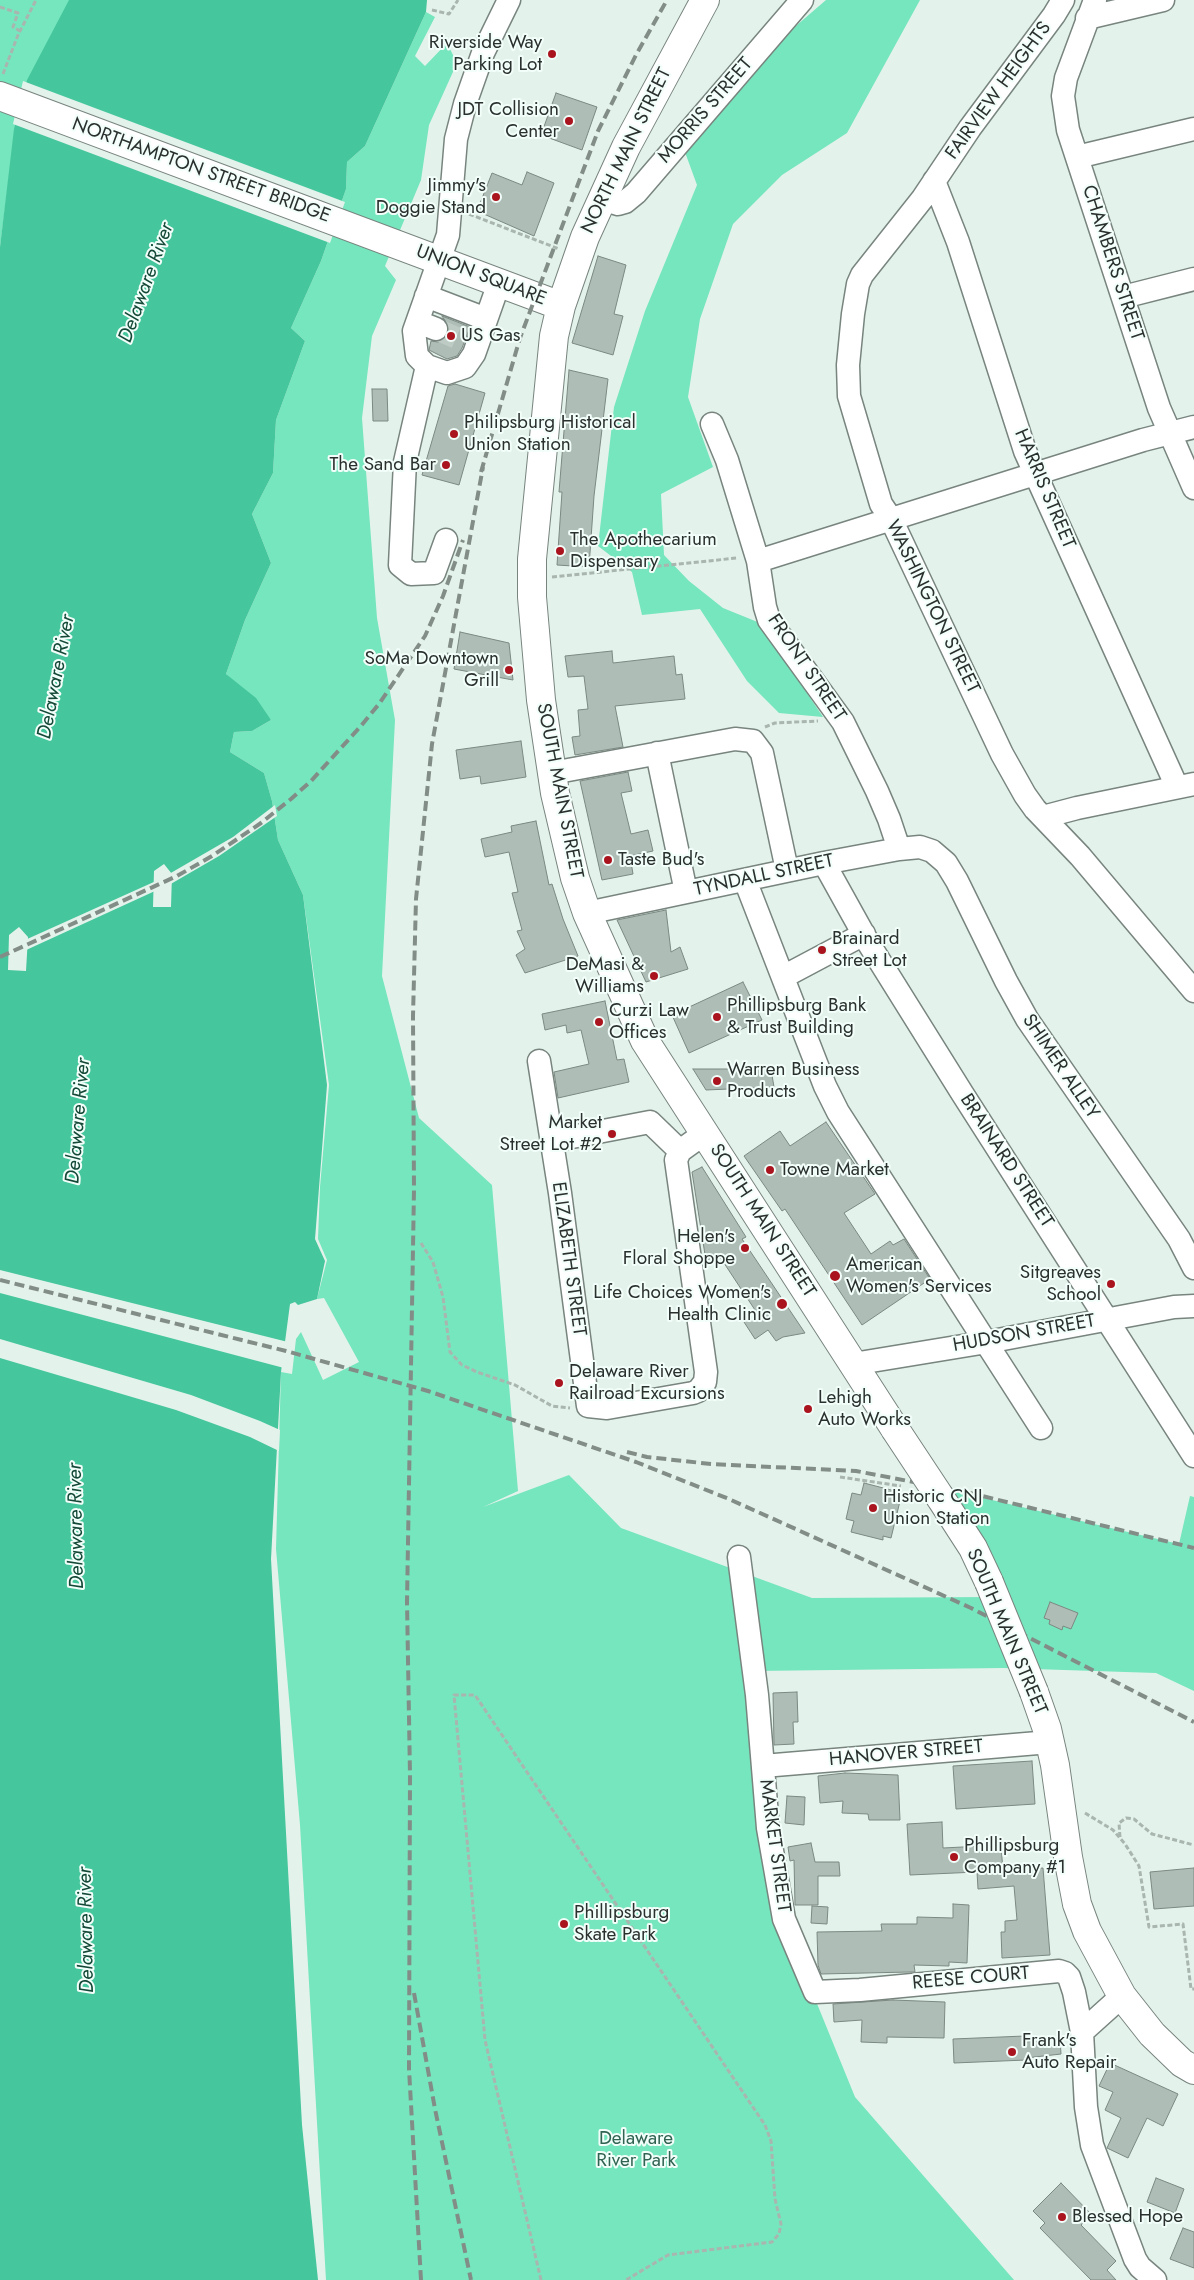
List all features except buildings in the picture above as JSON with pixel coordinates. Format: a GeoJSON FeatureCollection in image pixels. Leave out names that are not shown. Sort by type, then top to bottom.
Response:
{"type":"FeatureCollection","features":[{"type":"Feature","properties":{"kind":"main road","name":"NORTH MAIN STREET"},"geometry":{"type":"LineString","coordinates":[[560,306],[574,262],[602,199],[643,113],[705,0]]}},
{"type":"Feature","properties":{"kind":"main road","name":"NORTHAMPTON STREET BRIDGE"},"geometry":{"type":"LineString","coordinates":[[1,85],[402,246]]}},
{"type":"Feature","properties":{"kind":"main road","name":"UNION SQUARE"},"geometry":{"type":"LineString","coordinates":[[402,246],[560,306]]}},
{"type":"Feature","properties":{"kind":"main road","name":"SOUTH MAIN STREET"},"geometry":{"type":"LineString","coordinates":[[560,306],[554,336],[532,579],[541,700],[552,773],[575,878],[587,913],[645,1041],[973,1548],[1034,1692],[1050,1742],[1062,1802],[1068,1857],[1077,1904],[1087,1931],[1122,1996],[1152,2034],[1182,2063],[1194,2070]]}},
{"type":"Feature","properties":{"kind":"street"},"geometry":{"type":"LineString","coordinates":[[499,283],[486,319],[471,345],[465,367],[447,373],[426,366],[417,356],[414,331],[427,326],[426,296],[448,235],[456,139],[465,104],[483,53],[509,0]]}},
{"type":"Feature","properties":{"kind":"street","name":"MORRIS STREET"},"geometry":{"type":"LineString","coordinates":[[602,199],[618,204],[625,202],[636,193],[802,0]]}},
{"type":"Feature","properties":{"kind":"street","name":"FAIRVIEW HEIGHTS"},"geometry":{"type":"LineString","coordinates":[[934,181],[970,128],[1054,15],[1062,0]]}},
{"type":"Feature","properties":{"kind":"street"},"geometry":{"type":"LineString","coordinates":[[1088,18],[1163,0]]}},
{"type":"Feature","properties":{"kind":"street","name":"CHAMBERS STREET"},"geometry":{"type":"LineString","coordinates":[[1088,18],[1066,78],[1063,96],[1068,130],[1159,408],[1194,488]]}},
{"type":"Feature","properties":{"kind":"street"},"geometry":{"type":"LineString","coordinates":[[1077,157],[1194,129]]}},
{"type":"Feature","properties":{"kind":"street","name":"HARRIS STREET"},"geometry":{"type":"LineString","coordinates":[[934,181],[958,242],[996,364],[1035,475],[1186,786]]}},
{"type":"Feature","properties":{"kind":"street","name":"WASHINGTON STREET"},"geometry":{"type":"LineString","coordinates":[[934,181],[862,275],[858,284],[853,314],[848,365],[849,396],[881,504],[891,519],[1002,754],[1025,795],[1080,856],[1194,991]]}},
{"type":"Feature","properties":{"kind":"street"},"geometry":{"type":"LineString","coordinates":[[1123,297],[1194,279]]}},
{"type":"Feature","properties":{"kind":"street"},"geometry":{"type":"LineString","coordinates":[[426,296],[486,319]]}},
{"type":"Feature","properties":{"kind":"street"},"geometry":{"type":"LineString","coordinates":[[426,366],[405,462],[400,565],[411,574],[434,573],[446,540]]}},
{"type":"Feature","properties":{"kind":"street","name":"FRONT STREET"},"geometry":{"type":"LineString","coordinates":[[712,424],[727,460],[750,559],[769,620],[843,722],[877,790],[890,820],[899,849]]}},
{"type":"Feature","properties":{"kind":"street"},"geometry":{"type":"LineString","coordinates":[[750,559],[891,519],[1194,427]]}},
{"type":"Feature","properties":{"kind":"street"},"geometry":{"type":"LineString","coordinates":[[552,773],[735,739],[753,741],[762,753],[787,870]]}},
{"type":"Feature","properties":{"kind":"street"},"geometry":{"type":"LineString","coordinates":[[657,754],[686,892]]}},
{"type":"Feature","properties":{"kind":"street"},"geometry":{"type":"LineString","coordinates":[[1043,817],[1077,808],[1186,786]]}},
{"type":"Feature","properties":{"kind":"street","name":"TYNDALL STREET"},"geometry":{"type":"LineString","coordinates":[[587,913],[787,870],[899,849],[920,847],[932,850],[940,857]]}},
{"type":"Feature","properties":{"kind":"street","name":"SHIMER ALLEY"},"geometry":{"type":"LineString","coordinates":[[940,857],[957,881],[1006,981],[1027,1019],[1179,1239],[1194,1268]]}},
{"type":"Feature","properties":{"kind":"street","name":"BRAINARD STREET"},"geometry":{"type":"LineString","coordinates":[[824,863],[864,934],[962,1093],[1194,1456]]}},
{"type":"Feature","properties":{"kind":"street"},"geometry":{"type":"LineString","coordinates":[[745,880],[825,1086],[838,1112],[1041,1428]]}},
{"type":"Feature","properties":{"kind":"street"},"geometry":{"type":"LineString","coordinates":[[783,977],[864,934]]}},
{"type":"Feature","properties":{"kind":"street","name":"ELIZABETH STREET"},"geometry":{"type":"LineString","coordinates":[[539,1061],[550,1141],[560,1193],[588,1406]]}},
{"type":"Feature","properties":{"kind":"street"},"geometry":{"type":"LineString","coordinates":[[550,1141],[650,1122],[680,1151]]}},
{"type":"Feature","properties":{"kind":"street"},"geometry":{"type":"LineString","coordinates":[[588,1406],[607,1408],[693,1393],[698,1391],[705,1382],[706,1372],[676,1160],[680,1151],[705,1133]]}},
{"type":"Feature","properties":{"kind":"street","name":"HUDSON STREET"},"geometry":{"type":"LineString","coordinates":[[853,1364],[987,1342],[1174,1307],[1194,1306]]}},
{"type":"Feature","properties":{"kind":"street","name":"MARKET STREET"},"geometry":{"type":"LineString","coordinates":[[739,1557],[757,1695],[768,1828],[784,1918],[815,1992]]}},
{"type":"Feature","properties":{"kind":"street","name":"HANOVER STREET"},"geometry":{"type":"LineString","coordinates":[[763,1766],[1050,1742]]}},
{"type":"Feature","properties":{"kind":"street","name":"REESE COURT"},"geometry":{"type":"LineString","coordinates":[[815,1992],[860,1990],[1059,1971],[1069,1977],[1082,2032],[1086,2107],[1092,2145],[1135,2260],[1155,2280]]}},
{"type":"Feature","properties":{"kind":"street"},"geometry":{"type":"LineString","coordinates":[[1082,2032],[1122,1996]]}},
{"type":"Feature","properties":{"kind":"path"},"geometry":{"type":"LineString","coordinates":[[1,85],[20,31],[36,0]]}},
{"type":"Feature","properties":{"kind":"path"},"geometry":{"type":"LineString","coordinates":[[432,10],[449,14],[458,0]]}},
{"type":"Feature","properties":{"kind":"path"},"geometry":{"type":"LineString","coordinates":[[0,7],[18,14],[13,27],[20,31]]}},
{"type":"Feature","properties":{"kind":"path"},"geometry":{"type":"LineString","coordinates":[[468,213],[564,251]]}},
{"type":"Feature","properties":{"kind":"path"},"geometry":{"type":"LineString","coordinates":[[532,579],[750,559]]}},
{"type":"Feature","properties":{"kind":"path"},"geometry":{"type":"LineString","coordinates":[[774,724],[824,721]]}},
{"type":"Feature","properties":{"kind":"path"},"geometry":{"type":"LineString","coordinates":[[421,1243],[433,1262],[443,1297],[450,1352],[462,1365],[516,1385],[552,1406],[562,1409],[588,1406]]}},
{"type":"Feature","properties":{"kind":"path"},"geometry":{"type":"LineString","coordinates":[[840,1477],[901,1486]]}},
{"type":"Feature","properties":{"kind":"path"},"geometry":{"type":"LineString","coordinates":[[542,2280],[485,2040],[454,1695],[475,1696],[760,2117],[771,2141],[775,2199],[781,2224],[779,2234],[772,2242],[668,2255],[626,2280]]}},
{"type":"Feature","properties":{"kind":"path"},"geometry":{"type":"LineString","coordinates":[[1082,1811],[1113,1830],[1139,1866],[1150,1927],[1183,1924],[1192,1989],[1194,1989]]}},
{"type":"Feature","properties":{"kind":"path"},"geometry":{"type":"LineString","coordinates":[[1120,1838],[1119,1824],[1126,1818],[1134,1819],[1152,1834],[1194,1845]]}},
{"type":"Feature","properties":{"kind":"green space"},"geometry":{"type":"Polygon","coordinates":[[[0,0],[84,0],[13,146],[0,247],[0,0]]]}},
{"type":"Feature","properties":{"kind":"green space"},"geometry":{"type":"Polygon","coordinates":[[[826,0],[920,0],[847,133],[782,175],[733,224],[700,319],[688,397],[713,467],[661,494],[664,555],[689,581],[723,608],[760,623],[823,717],[779,713],[747,681],[700,609],[642,615],[632,572],[598,546],[614,407],[645,311],[697,185],[682,144],[761,56],[826,0]]]}},
{"type":"Feature","properties":{"kind":"green space","name":"Delaware River Park"},"geometry":{"type":"Polygon","coordinates":[[[426,12],[435,17],[415,56],[425,66],[447,43],[457,63],[429,125],[421,180],[385,266],[396,280],[372,336],[362,418],[377,618],[395,720],[382,976],[419,1118],[492,1185],[518,1491],[483,1507],[569,1475],[621,1528],[812,1598],[994,1597],[941,1488],[1179,1544],[1190,1496],[1194,1497],[1194,1691],[1156,1673],[1003,1668],[753,1671],[787,1930],[855,2097],[1014,2280],[326,2280],[300,1825],[276,1549],[281,1372],[292,1374],[296,1339],[301,1332],[323,1380],[359,1362],[324,1298],[317,1299],[327,1260],[318,1239],[320,1187],[329,1085],[303,895],[278,840],[272,801],[264,773],[230,752],[234,732],[252,731],[271,720],[226,674],[245,620],[271,563],[252,514],[273,473],[276,420],[305,341],[291,328],[321,261],[346,189],[347,162],[365,146],[426,12]]]}},
{"type":"Feature","properties":{"kind":"water","name":"Delaware River"},"geometry":{"type":"Polygon","coordinates":[[[69,0],[427,0],[426,12],[365,146],[347,162],[346,189],[321,261],[291,328],[305,341],[276,420],[273,473],[252,514],[271,563],[245,620],[226,674],[256,698],[271,720],[252,731],[234,732],[230,752],[264,773],[272,801],[278,840],[303,895],[327,1085],[315,1239],[325,1261],[317,1299],[298,1305],[295,1302],[290,1304],[281,1372],[271,1559],[302,2125],[318,2280],[0,2280],[0,247],[14,129],[27,80],[69,0]],[[164,864],[154,871],[153,907],[171,907],[172,874],[164,864]],[[19,927],[9,935],[8,970],[26,971],[28,937],[19,927]]]}},
{"type":"Feature","properties":{"kind":"pier"},"geometry":{"type":"Polygon","coordinates":[[[23,81],[345,202],[330,243],[13,124],[23,81]]]}},
{"type":"Feature","properties":{"kind":"pier"},"geometry":{"type":"Polygon","coordinates":[[[275,805],[277,816],[219,856],[169,885],[169,874],[233,837],[275,805]]]}},
{"type":"Feature","properties":{"kind":"pier"},"geometry":{"type":"Polygon","coordinates":[[[156,881],[155,891],[24,951],[25,940],[156,881]]]}},
{"type":"Feature","properties":{"kind":"pier"},"geometry":{"type":"Polygon","coordinates":[[[0,1270],[288,1342],[284,1368],[0,1293],[0,1270]]]}},
{"type":"Feature","properties":{"kind":"pier"},"geometry":{"type":"Polygon","coordinates":[[[0,1339],[191,1395],[260,1421],[280,1430],[279,1451],[250,1437],[176,1410],[0,1358],[0,1339]]]}},
{"type":"Feature","properties":{"kind":"tunnel"},"geometry":{"type":"LineString","coordinates":[[436,329],[466,342]]}},
{"type":"Feature","properties":{"kind":"railway"},"geometry":{"type":"LineString","coordinates":[[481,472],[520,338],[598,131],[636,55],[667,0]]}},
{"type":"Feature","properties":{"kind":"railway"},"geometry":{"type":"LineString","coordinates":[[421,2280],[409,2069],[410,1775],[407,1602],[414,1189],[413,1016],[416,899],[432,744],[483,467]]}},
{"type":"Feature","properties":{"kind":"railway"},"geometry":{"type":"LineString","coordinates":[[0,957],[177,876],[212,856],[261,823],[311,781],[379,704],[425,636],[443,596],[463,540]]}},
{"type":"Feature","properties":{"kind":"railway"},"geometry":{"type":"LineString","coordinates":[[0,1280],[286,1351],[428,1391],[636,1462],[729,1499],[971,1608],[1194,1722]]}},
{"type":"Feature","properties":{"kind":"railway"},"geometry":{"type":"LineString","coordinates":[[627,1452],[647,1457],[711,1464],[856,1471],[966,1492],[1194,1548]]}},
{"type":"Feature","properties":{"kind":"railway"},"geometry":{"type":"LineString","coordinates":[[414,1993],[435,2109],[471,2280]]}},
{"type":"Feature","properties":{"kind":"place","name":"Riverside Way Parking Lot"},"geometry":{"type":"Point","coordinates":[552,54]}},
{"type":"Feature","properties":{"kind":"place","name":"JDT Collision Center"},"geometry":{"type":"Point","coordinates":[569,121]}},
{"type":"Feature","properties":{"kind":"place","name":"Jimmy's Doggie Stand"},"geometry":{"type":"Point","coordinates":[496,197]}},
{"type":"Feature","properties":{"kind":"place","name":"US Gas"},"geometry":{"type":"Point","coordinates":[451,336]}},
{"type":"Feature","properties":{"kind":"place","name":"Philipsburg Historical Union Station"},"geometry":{"type":"Point","coordinates":[454,434]}},
{"type":"Feature","properties":{"kind":"place","name":"The Sand Bar"},"geometry":{"type":"Point","coordinates":[446,465]}},
{"type":"Feature","properties":{"kind":"place","name":"The Apothecarium Dispensary"},"geometry":{"type":"Point","coordinates":[560,551]}},
{"type":"Feature","properties":{"kind":"place","name":"SoMa Downtown Grill"},"geometry":{"type":"Point","coordinates":[509,670]}},
{"type":"Feature","properties":{"kind":"place","name":"Taste Bud's"},"geometry":{"type":"Point","coordinates":[608,860]}},
{"type":"Feature","properties":{"kind":"place","name":"Brainard Street Lot"},"geometry":{"type":"Point","coordinates":[822,950]}},
{"type":"Feature","properties":{"kind":"place","name":"DeMasi & Williams"},"geometry":{"type":"Point","coordinates":[654,976]}},
{"type":"Feature","properties":{"kind":"place","name":"Phillipsburg Bank & Trust Building"},"geometry":{"type":"Point","coordinates":[717,1017]}},
{"type":"Feature","properties":{"kind":"place","name":"Curzi Law Offices"},"geometry":{"type":"Point","coordinates":[599,1022]}},
{"type":"Feature","properties":{"kind":"place","name":"Warren Business Products"},"geometry":{"type":"Point","coordinates":[717,1081]}},
{"type":"Feature","properties":{"kind":"place","name":"Market Street Lot #2"},"geometry":{"type":"Point","coordinates":[612,1134]}},
{"type":"Feature","properties":{"kind":"place","name":"Towne Market"},"geometry":{"type":"Point","coordinates":[770,1170]}},
{"type":"Feature","properties":{"kind":"place","name":"Helen's Floral Shoppe"},"geometry":{"type":"Point","coordinates":[745,1248]}},
{"type":"Feature","properties":{"kind":"place","name":"American Women's Services"},"geometry":{"type":"Point","coordinates":[835,1276]}},
{"type":"Feature","properties":{"kind":"place","name":"Sitgreaves School"},"geometry":{"type":"Point","coordinates":[1111,1284]}},
{"type":"Feature","properties":{"kind":"place","name":"Life Choices Women's Health Clinic"},"geometry":{"type":"Point","coordinates":[782,1304]}},
{"type":"Feature","properties":{"kind":"place","name":"Delaware River Railroad Excursions"},"geometry":{"type":"Point","coordinates":[559,1383]}},
{"type":"Feature","properties":{"kind":"place","name":"Lehigh Auto Works"},"geometry":{"type":"Point","coordinates":[808,1409]}},
{"type":"Feature","properties":{"kind":"place","name":"Historic CNJ Union Station"},"geometry":{"type":"Point","coordinates":[873,1508]}},
{"type":"Feature","properties":{"kind":"place","name":"Phillipsburg Company #1"},"geometry":{"type":"Point","coordinates":[954,1857]}},
{"type":"Feature","properties":{"kind":"place","name":"Phillipsburg Skate Park"},"geometry":{"type":"Point","coordinates":[564,1924]}},
{"type":"Feature","properties":{"kind":"place","name":"Frank's Auto Repair"},"geometry":{"type":"Point","coordinates":[1012,2052]}},
{"type":"Feature","properties":{"kind":"place","name":"Blessed Hope"},"geometry":{"type":"Point","coordinates":[1062,2217]}}]}
